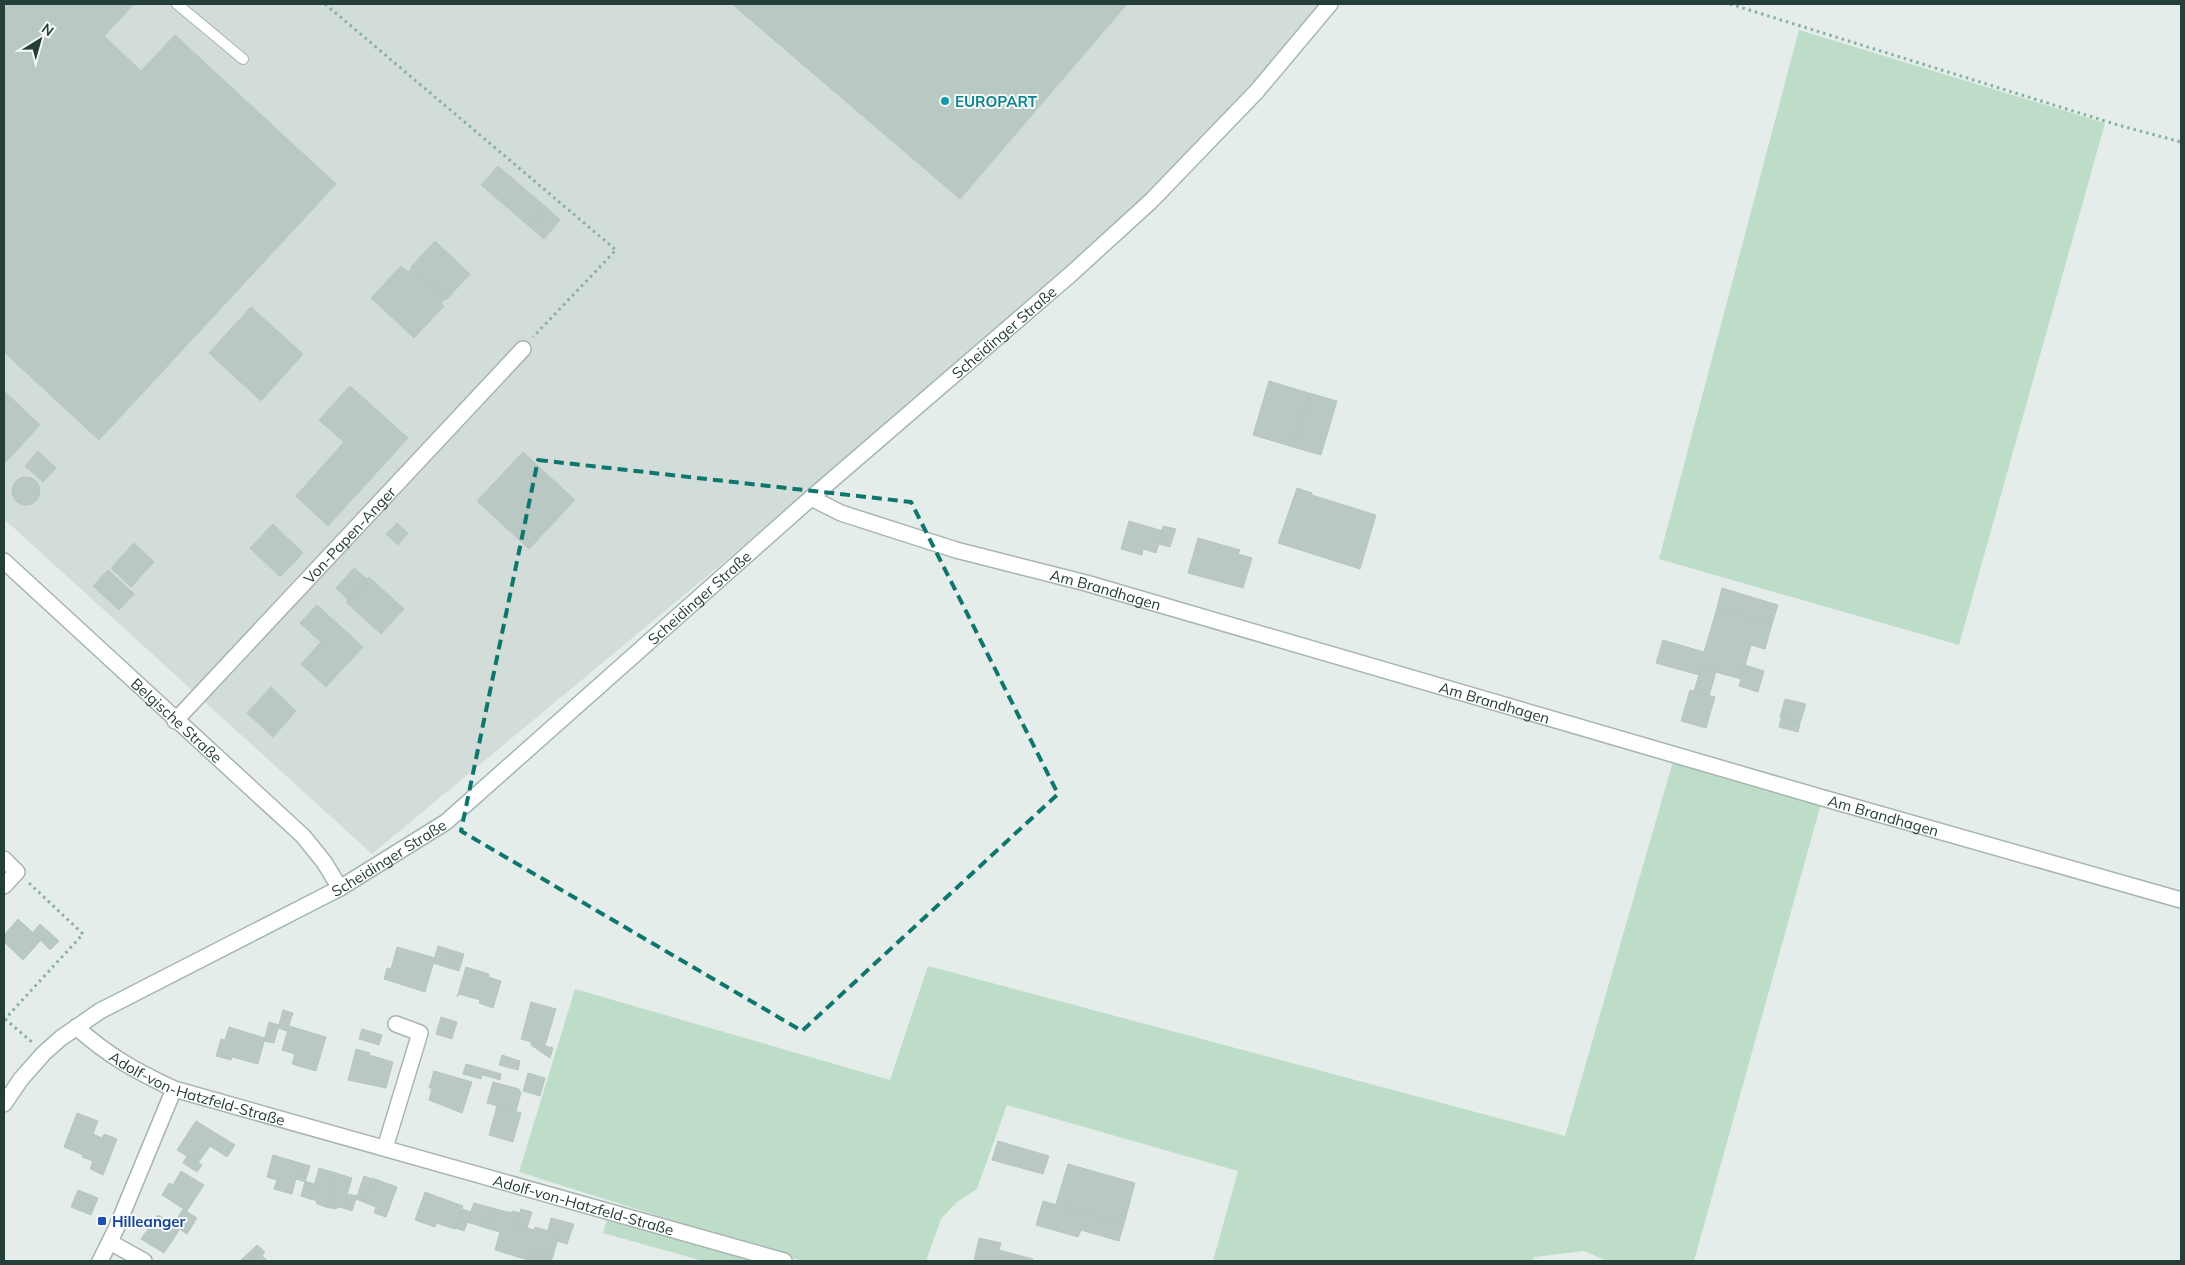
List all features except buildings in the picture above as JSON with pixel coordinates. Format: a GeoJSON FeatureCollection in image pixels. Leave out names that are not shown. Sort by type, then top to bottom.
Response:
{"type":"FeatureCollection","features":[{"type":"Feature","properties":{"kind":"street","name":"Scheidinger Straße"},"geometry":{"type":"LineString","coordinates":[[4,1104],[21,1079],[44,1053],[76,1027],[100,1011],[340,888],[446,822],[811,498],[1071,274],[1151,201],[1257,91],[1330,4]]}},
{"type":"Feature","properties":{"kind":"street","name":"Von-Papen-Anger"},"geometry":{"type":"LineString","coordinates":[[175,720],[523,349]]}},
{"type":"Feature","properties":{"kind":"street","name":"Am Brandhagen"},"geometry":{"type":"LineString","coordinates":[[811,498],[841,513],[956,550],[1096,586],[1746,776],[2181,900]]}},
{"type":"Feature","properties":{"kind":"street","name":"Belgische Straße"},"geometry":{"type":"LineString","coordinates":[[4,561],[302,836],[324,862],[340,888]]}},
{"type":"Feature","properties":{"kind":"street"},"geometry":{"type":"LineString","coordinates":[[4,859],[17,872],[4,886]]}},
{"type":"Feature","properties":{"kind":"street"},"geometry":{"type":"LineString","coordinates":[[386,1148],[420,1033],[396,1024]]}},
{"type":"Feature","properties":{"kind":"street","name":"Adolf-von-Hatzfeld-Straße"},"geometry":{"type":"LineString","coordinates":[[76,1027],[104,1052],[134,1071],[174,1089],[784,1261]]}},
{"type":"Feature","properties":{"kind":"street"},"geometry":{"type":"LineString","coordinates":[[100,1261],[110,1242],[174,1089]]}},
{"type":"Feature","properties":{"kind":"street"},"geometry":{"type":"LineString","coordinates":[[110,1242],[144,1261]]}},
{"type":"Feature","properties":{"kind":"lane"},"geometry":{"type":"LineString","coordinates":[[177,4],[243,59]]}},
{"type":"Feature","properties":{"kind":"path"},"geometry":{"type":"LineString","coordinates":[[325,4],[616,250],[523,349]]}},
{"type":"Feature","properties":{"kind":"path"},"geometry":{"type":"LineString","coordinates":[[1730,4],[2118,125],[2181,142]]}},
{"type":"Feature","properties":{"kind":"path"},"geometry":{"type":"LineString","coordinates":[[17,872],[83,934],[4,1020],[44,1053]]}},
{"type":"Feature","properties":{"kind":"highlighted area"},"geometry":{"type":"Polygon","coordinates":[[[538,460],[911,502],[1058,794],[802,1031],[461,831],[538,460]]]}},
{"type":"Feature","properties":{"kind":"shaded area"},"geometry":{"type":"Polygon","coordinates":[[[4,4],[1326,4],[1257,91],[1071,274],[372,854],[4,519],[4,4]]]}},
{"type":"Feature","properties":{"kind":"green space"},"geometry":{"type":"Polygon","coordinates":[[[1799,30],[2105,123],[1959,645],[1659,559],[1799,30]]]}},
{"type":"Feature","properties":{"kind":"green space"},"geometry":{"type":"Polygon","coordinates":[[[1674,758],[1822,800],[1694,1261],[1607,1261],[1584,1251],[1534,1257],[1533,1261],[1213,1261],[1238,1171],[1007,1105],[977,1189],[957,1202],[941,1219],[926,1261],[802,1261],[519,1172],[575,989],[890,1080],[928,966],[1565,1136],[1674,758]]]}},
{"type":"Feature","properties":{"kind":"green space"},"geometry":{"type":"Polygon","coordinates":[[[608,1216],[768,1261],[703,1261],[603,1233],[608,1216]]]}},
{"type":"Feature","properties":{"kind":"place","name":"EUROPART"},"geometry":{"type":"Point","coordinates":[945,101]}},
{"type":"Feature","properties":{"kind":"place","name":"Hilleanger"},"geometry":{"type":"Point","coordinates":[102,1221]}}]}
